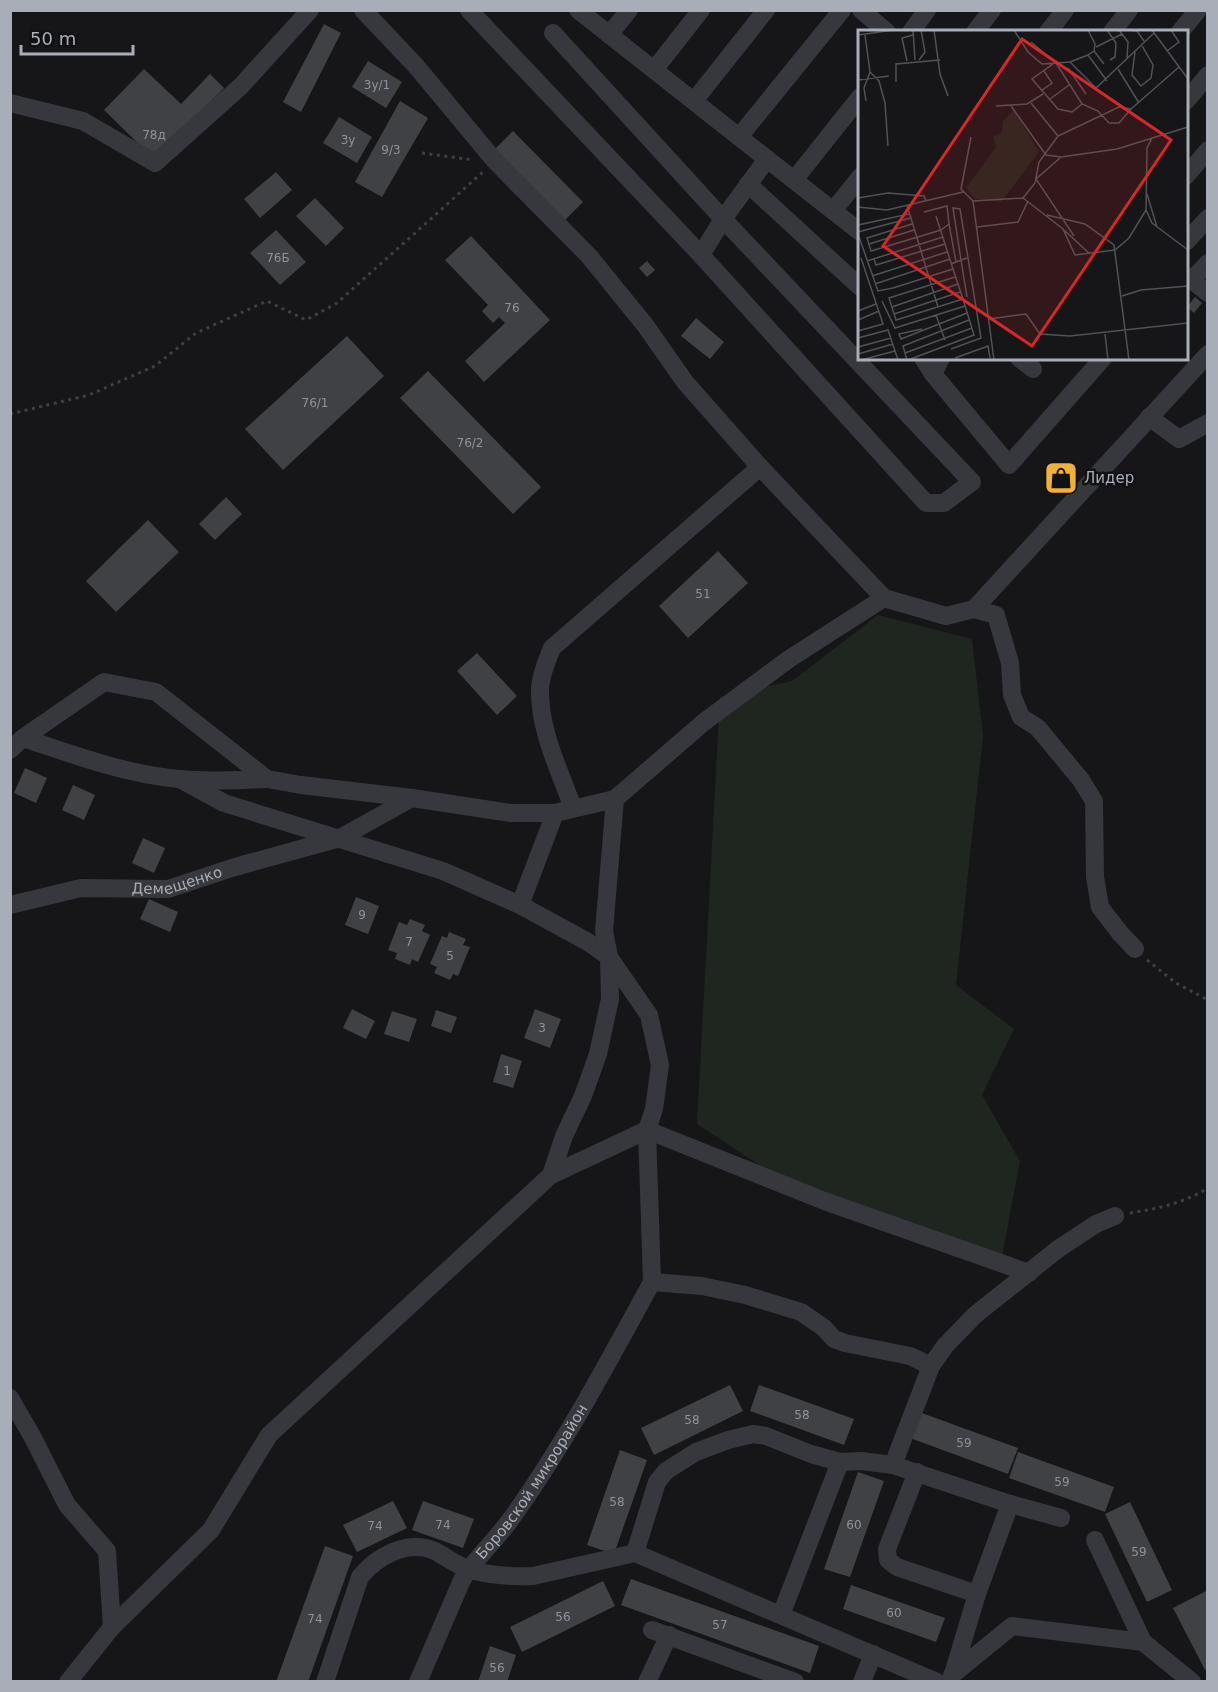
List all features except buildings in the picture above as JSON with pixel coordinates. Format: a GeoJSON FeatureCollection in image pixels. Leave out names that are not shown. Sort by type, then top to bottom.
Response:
{"type":"FeatureCollection","features":[{"type":"Feature","properties":{"kind":"street"},"geometry":{"type":"LineString","coordinates":[[10,103],[83,121],[155,163],[241,86],[310,10]]}},
{"type":"Feature","properties":{"kind":"street"},"geometry":{"type":"LineString","coordinates":[[363,10],[416,66],[495,161],[589,256],[686,382],[760,467],[884,598],[946,616],[974,609],[996,615],[1010,663],[1012,695],[1021,717],[1038,728],[1081,780],[1094,801],[1095,877],[1100,908],[1135,949]]}},
{"type":"Feature","properties":{"kind":"street"},"geometry":{"type":"LineString","coordinates":[[469,10],[701,255],[926,503],[944,503],[972,482],[723,219],[553,33]]}},
{"type":"Feature","properties":{"kind":"street"},"geometry":{"type":"LineString","coordinates":[[578,10],[858,230]]}},
{"type":"Feature","properties":{"kind":"street"},"geometry":{"type":"LineString","coordinates":[[609,35],[629,10]]}},
{"type":"Feature","properties":{"kind":"street"},"geometry":{"type":"LineString","coordinates":[[654,70],[701,10]]}},
{"type":"Feature","properties":{"kind":"street"},"geometry":{"type":"LineString","coordinates":[[694,101],[766,10]]}},
{"type":"Feature","properties":{"kind":"street"},"geometry":{"type":"LineString","coordinates":[[739,137],[842,10]]}},
{"type":"Feature","properties":{"kind":"street"},"geometry":{"type":"LineString","coordinates":[[861,10],[885,30]]}},
{"type":"Feature","properties":{"kind":"street"},"geometry":{"type":"LineString","coordinates":[[912,30],[927,10]]}},
{"type":"Feature","properties":{"kind":"street"},"geometry":{"type":"LineString","coordinates":[[977,30],[992,10]]}},
{"type":"Feature","properties":{"kind":"street"},"geometry":{"type":"LineString","coordinates":[[1050,30],[1065,10]]}},
{"type":"Feature","properties":{"kind":"street"},"geometry":{"type":"LineString","coordinates":[[1114,30],[1129,10]]}},
{"type":"Feature","properties":{"kind":"street"},"geometry":{"type":"LineString","coordinates":[[1182,30],[1198,10]]}},
{"type":"Feature","properties":{"kind":"street"},"geometry":{"type":"LineString","coordinates":[[1188,99],[1208,75]]}},
{"type":"Feature","properties":{"kind":"street"},"geometry":{"type":"LineString","coordinates":[[794,180],[858,100]]}},
{"type":"Feature","properties":{"kind":"street"},"geometry":{"type":"LineString","coordinates":[[1188,174],[1208,150]]}},
{"type":"Feature","properties":{"kind":"street"},"geometry":{"type":"LineString","coordinates":[[701,255],[723,219],[767,159]]}},
{"type":"Feature","properties":{"kind":"street"},"geometry":{"type":"LineString","coordinates":[[833,211],[858,180]]}},
{"type":"Feature","properties":{"kind":"street"},"geometry":{"type":"LineString","coordinates":[[748,184],[858,286]]}},
{"type":"Feature","properties":{"kind":"street"},"geometry":{"type":"LineString","coordinates":[[1188,240],[1208,218]]}},
{"type":"Feature","properties":{"kind":"street"},"geometry":{"type":"LineString","coordinates":[[1208,263],[1189,278],[1208,293]]}},
{"type":"Feature","properties":{"kind":"street"},"geometry":{"type":"LineString","coordinates":[[974,609],[1208,354]]}},
{"type":"Feature","properties":{"kind":"street"},"geometry":{"type":"LineString","coordinates":[[932,364],[1009,465],[1101,360]]}},
{"type":"Feature","properties":{"kind":"street"},"geometry":{"type":"LineString","coordinates":[[1149,417],[1179,439],[1208,423]]}},
{"type":"Feature","properties":{"kind":"street"},"geometry":{"type":"LineString","coordinates":[[520,905],[564,810],[545,734],[540,687],[544,666],[552,648],[760,467]]}},
{"type":"Feature","properties":{"kind":"street"},"geometry":{"type":"LineString","coordinates":[[17,744],[146,774],[180,779],[267,779],[511,813],[564,810],[615,799],[704,722],[789,659],[884,598]]}},
{"type":"Feature","properties":{"kind":"street"},"geometry":{"type":"LineString","coordinates":[[17,744],[104,682],[156,692],[267,779]]}},
{"type":"Feature","properties":{"kind":"street"},"geometry":{"type":"LineString","coordinates":[[180,779],[224,803],[443,871],[520,905],[609,957],[649,1015],[660,1065],[654,1109],[647,1130],[652,1282],[702,1286],[745,1295],[790,1309],[814,1320],[834,1339],[910,1356],[931,1366]]}},
{"type":"Feature","properties":{"kind":"street","name":"Демещенко"},"geometry":{"type":"LineString","coordinates":[[10,905],[81,888],[168,889],[235,867],[340,838],[412,798]]}},
{"type":"Feature","properties":{"kind":"street"},"geometry":{"type":"LineString","coordinates":[[551,1175],[564,1136],[583,1096],[598,1054],[610,999],[609,957],[604,931],[615,799]]}},
{"type":"Feature","properties":{"kind":"street"},"geometry":{"type":"LineString","coordinates":[[68,1682],[112,1627],[211,1530],[269,1435],[551,1175],[647,1130],[827,1202],[1029,1273]]}},
{"type":"Feature","properties":{"kind":"street"},"geometry":{"type":"LineString","coordinates":[[893,1465],[931,1366],[945,1346],[975,1315],[1058,1249],[1096,1224],[1115,1216]]}},
{"type":"Feature","properties":{"kind":"street","name":"Боровской микрорайон"},"geometry":{"type":"LineString","coordinates":[[418,1682],[462,1580],[511,1520],[578,1417],[652,1282]]}},
{"type":"Feature","properties":{"kind":"street"},"geometry":{"type":"LineString","coordinates":[[10,1398],[67,1505],[107,1551],[112,1627]]}},
{"type":"Feature","properties":{"kind":"street"},"geometry":{"type":"LineString","coordinates":[[635,1553],[657,1482],[666,1471],[696,1452],[728,1440],[753,1434],[840,1462],[861,1461],[893,1465],[1010,1504],[1061,1518]]}},
{"type":"Feature","properties":{"kind":"street"},"geometry":{"type":"LineString","coordinates":[[781,1615],[840,1462]]}},
{"type":"Feature","properties":{"kind":"street"},"geometry":{"type":"LineString","coordinates":[[917,1472],[887,1549],[888,1560],[897,1567],[977,1594]]}},
{"type":"Feature","properties":{"kind":"street"},"geometry":{"type":"LineString","coordinates":[[945,1679],[1010,1504]]}},
{"type":"Feature","properties":{"kind":"street"},"geometry":{"type":"LineString","coordinates":[[1095,1540],[1143,1642],[1191,1682]]}},
{"type":"Feature","properties":{"kind":"street"},"geometry":{"type":"LineString","coordinates":[[325,1682],[355,1587],[367,1568],[392,1553],[413,1547],[424,1547],[469,1569],[509,1576],[533,1576],[635,1553],[873,1654],[945,1679]]}},
{"type":"Feature","properties":{"kind":"street"},"geometry":{"type":"LineString","coordinates":[[945,1679],[1012,1626],[1143,1642]]}},
{"type":"Feature","properties":{"kind":"street"},"geometry":{"type":"LineString","coordinates":[[647,1682],[660,1633],[795,1682]]}},
{"type":"Feature","properties":{"kind":"street"},"geometry":{"type":"LineString","coordinates":[[862,1682],[873,1654]]}},
{"type":"Feature","properties":{"kind":"path"},"geometry":{"type":"LineString","coordinates":[[422,153],[495,161]]}},
{"type":"Feature","properties":{"kind":"path"},"geometry":{"type":"LineString","coordinates":[[10,414],[89,395],[155,366],[196,333],[267,302],[306,320],[337,303],[495,161]]}},
{"type":"Feature","properties":{"kind":"path"},"geometry":{"type":"LineString","coordinates":[[1135,949],[1176,983],[1208,1000]]}},
{"type":"Feature","properties":{"kind":"path"},"geometry":{"type":"LineString","coordinates":[[1115,1216],[1158,1209],[1208,1188]]}},
{"type":"Feature","properties":{"kind":"shaded area"},"geometry":{"type":"Polygon","coordinates":[[[878,615],[972,639],[983,736],[956,985],[1014,1029],[982,1095],[1020,1161],[1001,1262],[776,1176],[697,1124],[720,697],[792,681],[878,615]]]}},
{"type":"Feature","properties":{"kind":"place","name":"Лидер"},"geometry":{"type":"Point","coordinates":[1061,478]}}]}
